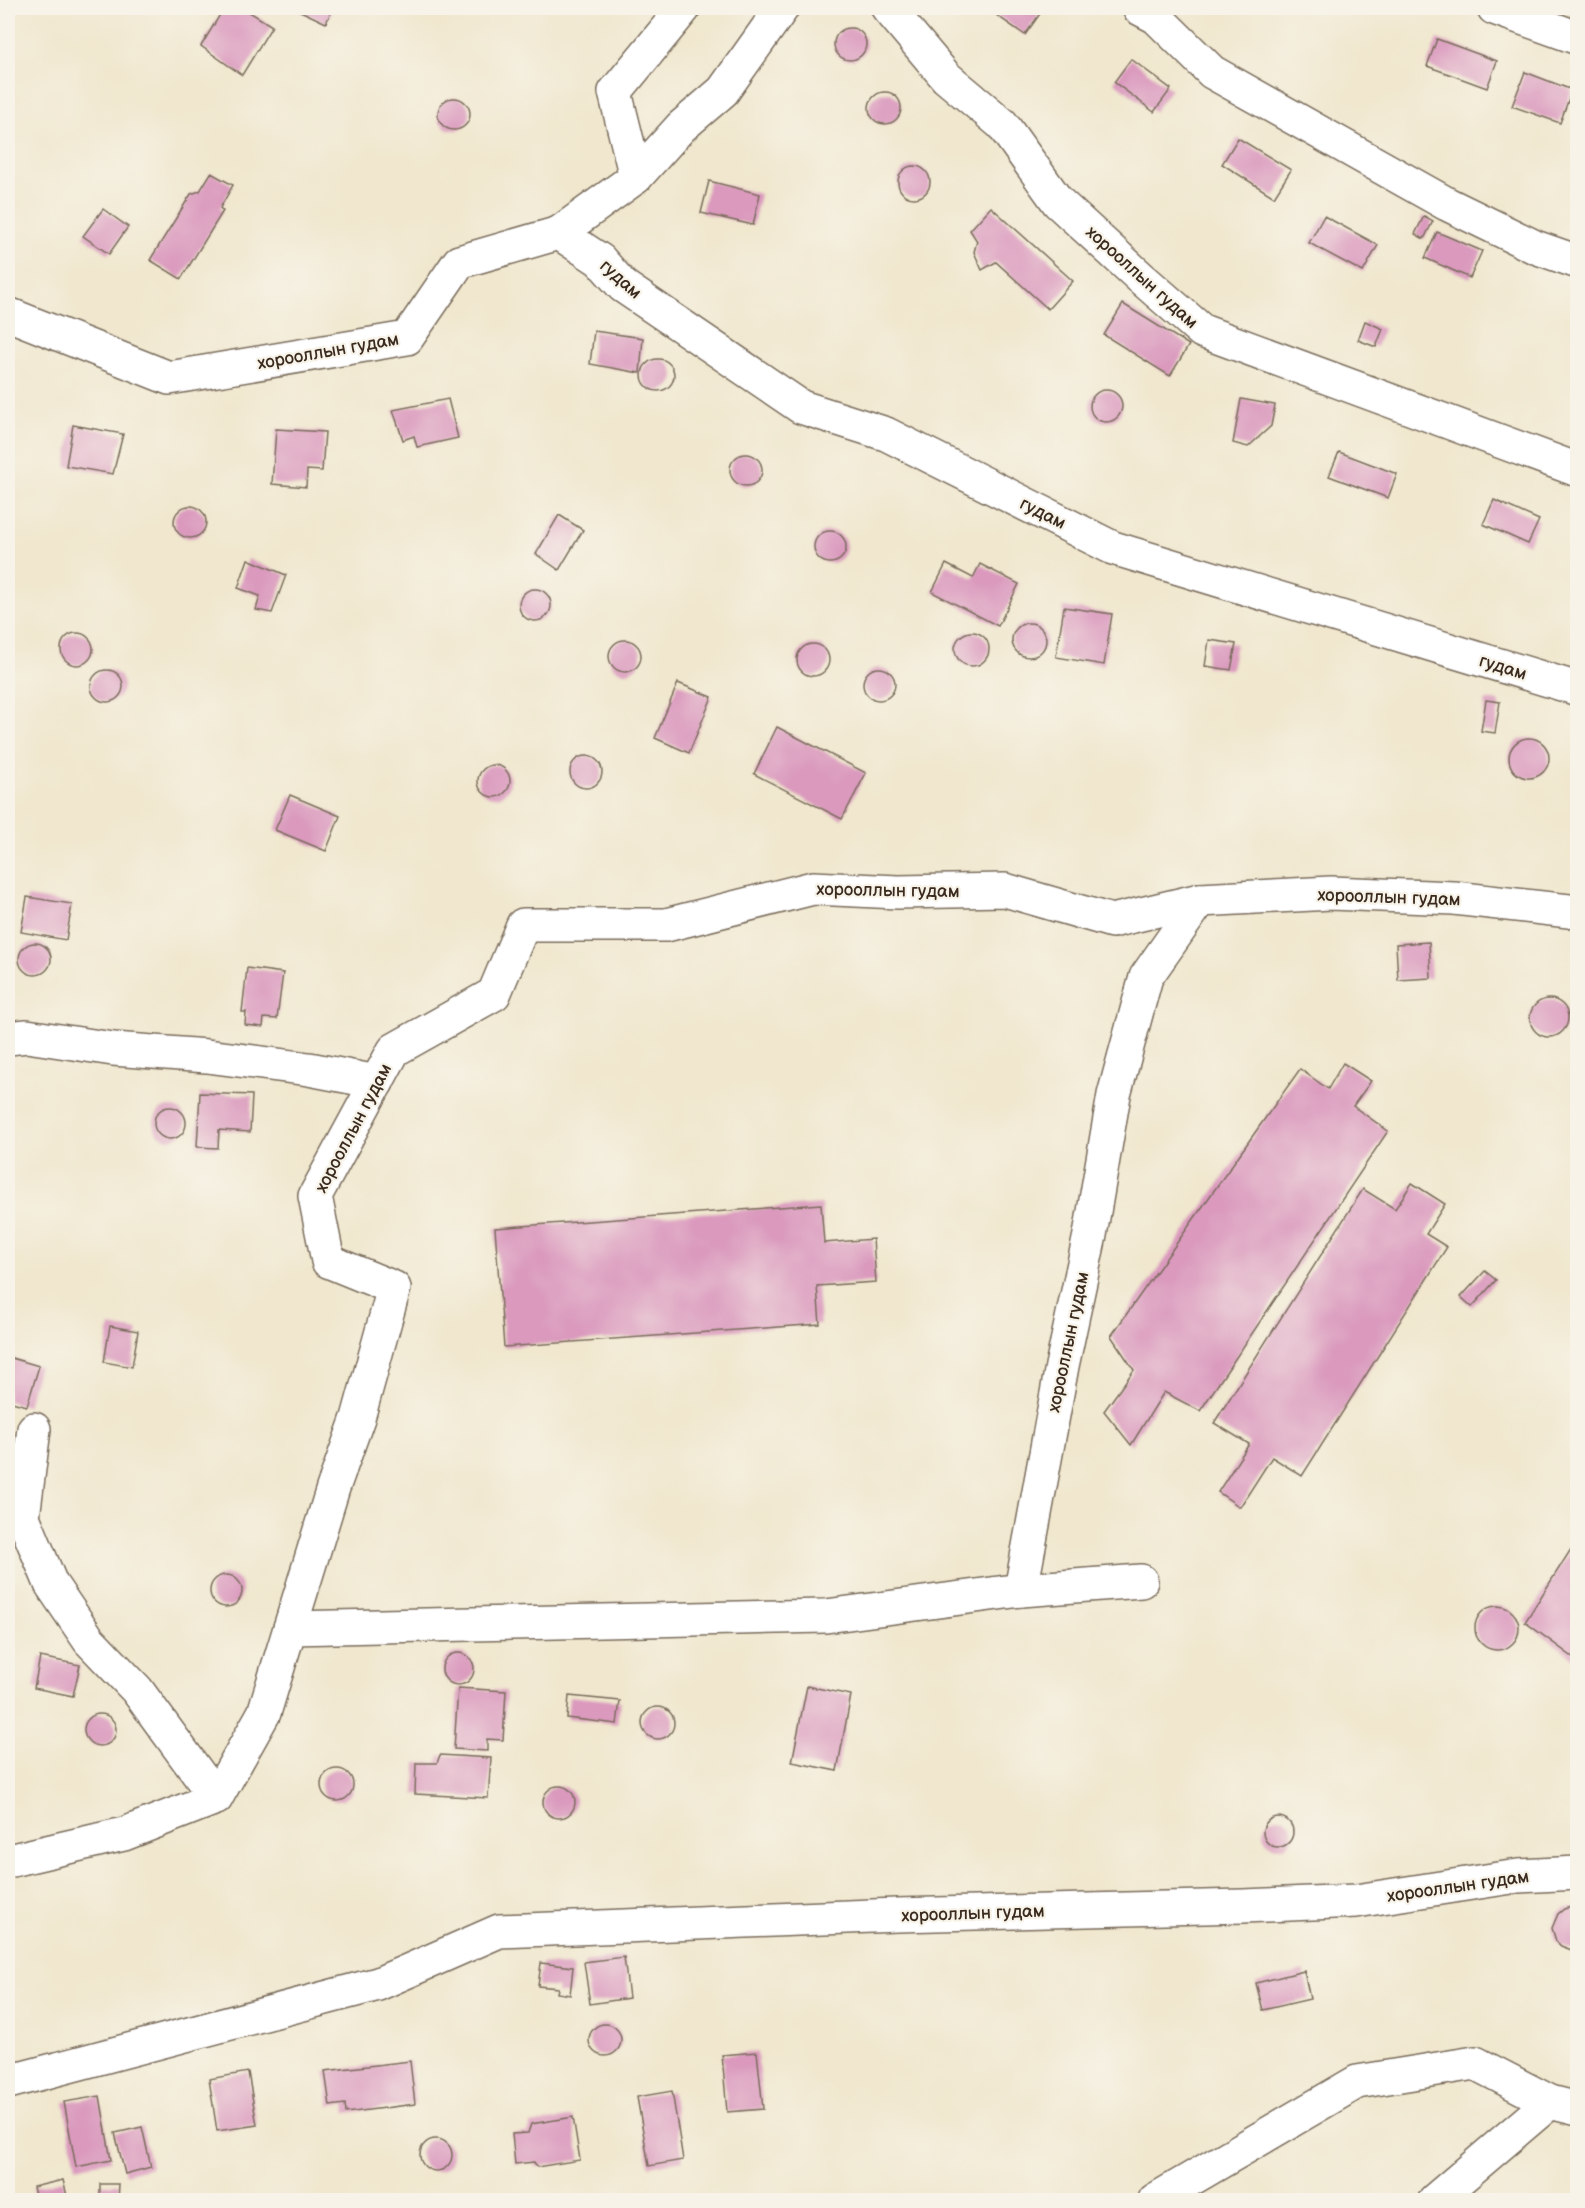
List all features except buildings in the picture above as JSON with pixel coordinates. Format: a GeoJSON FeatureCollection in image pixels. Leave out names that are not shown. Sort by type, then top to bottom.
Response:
{"type":"FeatureCollection","features":[{"type":"Feature","properties":{"kind":"street"},"geometry":{"type":"LineString","coordinates":[[636,177],[615,92],[684,8]]}},
{"type":"Feature","properties":{"kind":"street","name":"хорооллын гудам"},"geometry":{"type":"LineString","coordinates":[[8,314],[169,378],[407,338],[459,262],[559,233],[636,177],[681,127],[723,91],[782,8]]}},
{"type":"Feature","properties":{"kind":"street","name":"хорооллын гудам"},"geometry":{"type":"LineString","coordinates":[[888,8],[946,77],[1002,124],[1058,202],[1202,331],[1578,470]]}},
{"type":"Feature","properties":{"kind":"street"},"geometry":{"type":"LineString","coordinates":[[1139,8],[1156,17],[1212,72],[1447,204],[1535,247],[1578,262]]}},
{"type":"Feature","properties":{"kind":"street"},"geometry":{"type":"LineString","coordinates":[[1494,8],[1578,38]]}},
{"type":"Feature","properties":{"kind":"street","name":"гудам"},"geometry":{"type":"LineString","coordinates":[[559,233],[600,260],[623,286],[801,407],[886,434],[1113,548],[1578,689]]}},
{"type":"Feature","properties":{"kind":"street","name":"хорооллын гудам"},"geometry":{"type":"LineString","coordinates":[[290,1628],[333,1488],[358,1418],[394,1288],[327,1262],[315,1196],[394,1050],[494,994],[523,925],[666,925],[813,888],[898,892],[1005,890],[1112,921],[1200,900],[1330,893],[1454,898],[1578,912]]}},
{"type":"Feature","properties":{"kind":"street","name":"хорооллын гудам"},"geometry":{"type":"LineString","coordinates":[[1021,1590],[1062,1366],[1090,1236],[1114,1095],[1146,977],[1200,900]]}},
{"type":"Feature","properties":{"kind":"street"},"geometry":{"type":"LineString","coordinates":[[8,1038],[27,1036],[113,1049],[207,1056],[309,1069],[377,1082]]}},
{"type":"Feature","properties":{"kind":"street"},"geometry":{"type":"LineString","coordinates":[[34,1429],[23,1517],[51,1584],[89,1640],[137,1690],[216,1798]]}},
{"type":"Feature","properties":{"kind":"street"},"geometry":{"type":"LineString","coordinates":[[8,1861],[124,1834],[216,1798],[264,1713],[290,1628],[826,1616],[1021,1590],[1141,1581]]}},
{"type":"Feature","properties":{"kind":"street","name":"хорооллын гудам"},"geometry":{"type":"LineString","coordinates":[[8,2082],[378,1984],[499,1931],[897,1915],[1356,1901],[1518,1876],[1578,1873]]}},
{"type":"Feature","properties":{"kind":"street"},"geometry":{"type":"LineString","coordinates":[[1155,2200],[1357,2082],[1475,2063],[1564,2105],[1435,2200]]}}]}
